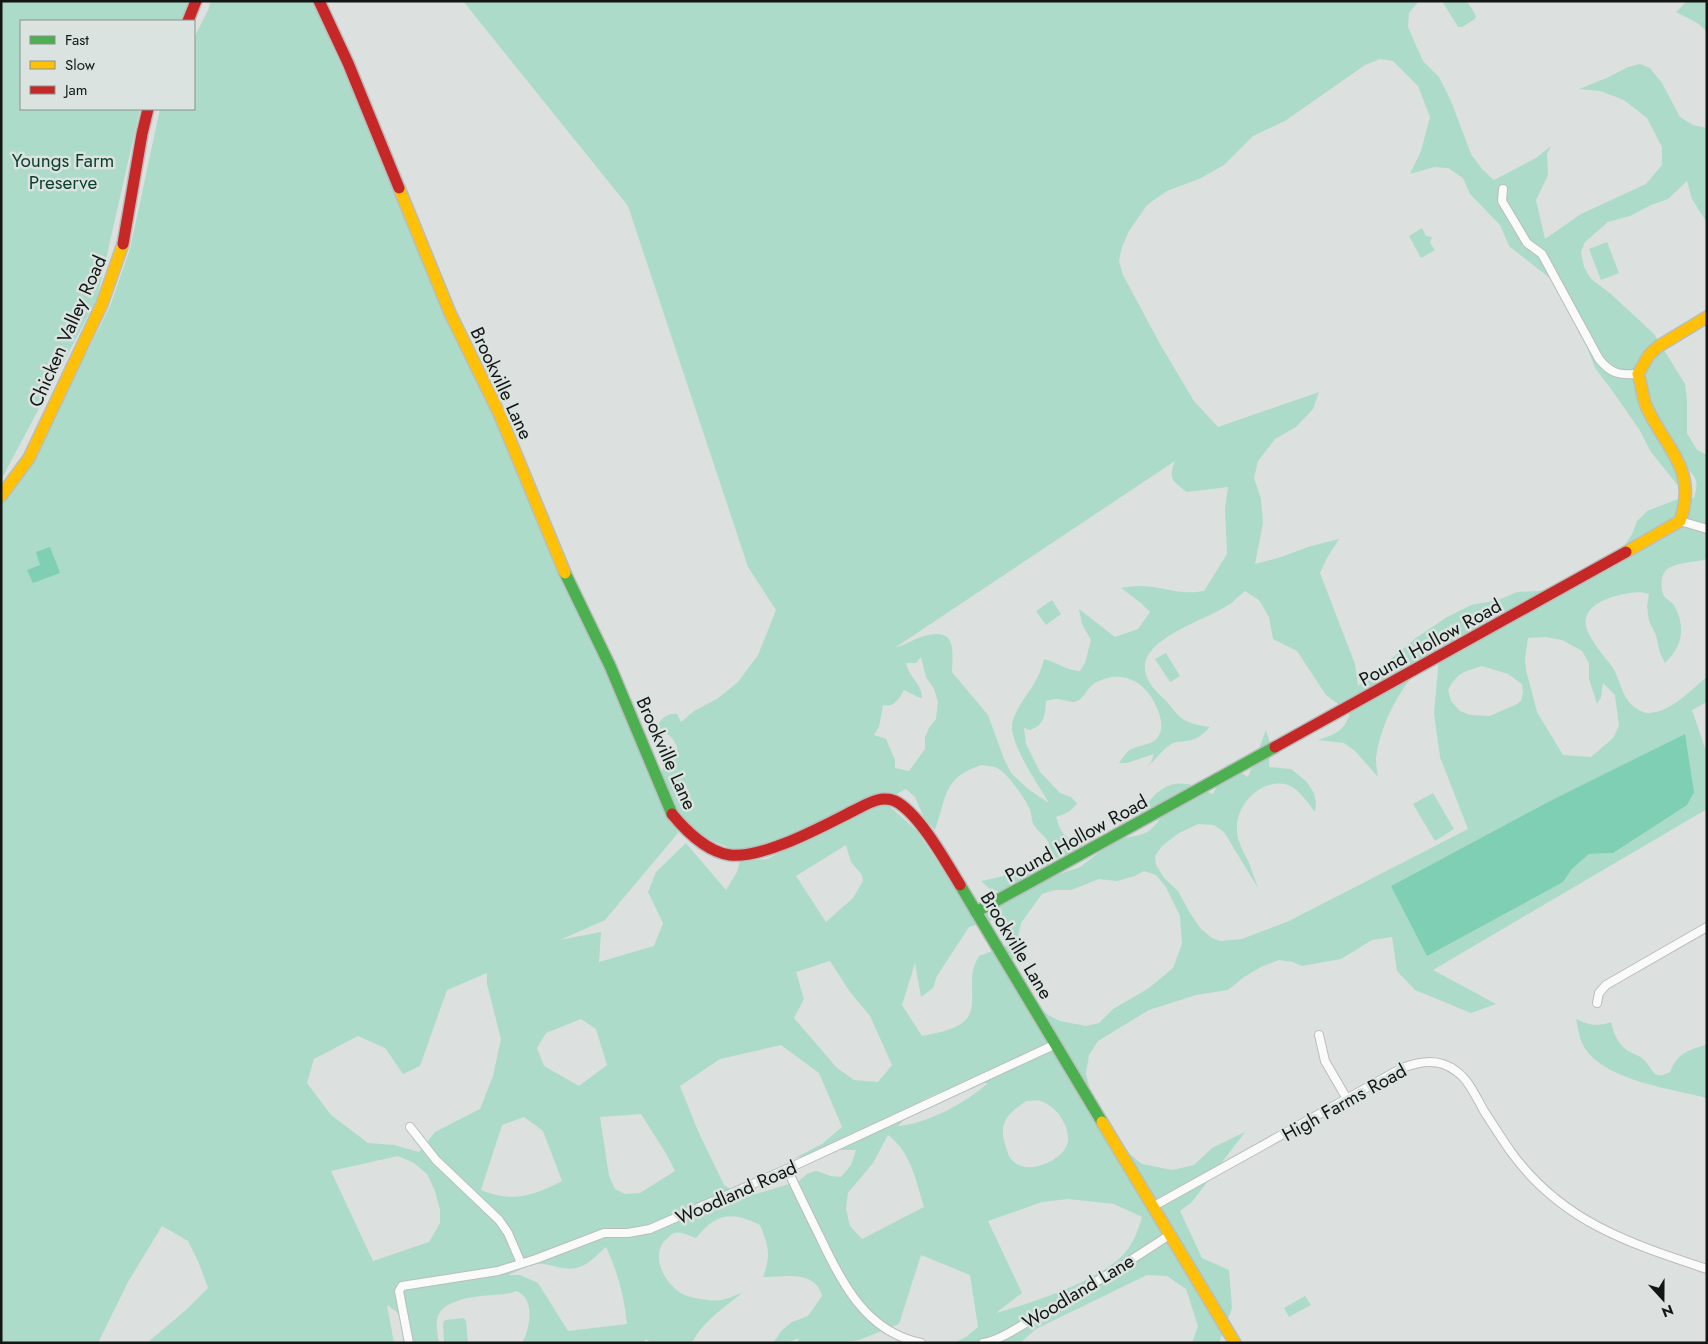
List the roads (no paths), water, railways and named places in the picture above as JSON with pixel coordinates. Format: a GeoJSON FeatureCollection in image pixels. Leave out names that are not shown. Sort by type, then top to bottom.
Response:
{"type":"FeatureCollection","features":[{"type":"Feature","properties":{"kind":"street"},"geometry":{"type":"LineString","coordinates":[[188,20],[196,1]]}},
{"type":"Feature","properties":{"kind":"street","name":"Brookville Lane"},"geometry":{"type":"LineString","coordinates":[[319,1],[355,80],[450,313],[499,413],[571,587],[610,666],[670,812],[690,834],[710,846],[730,855],[744,856],[778,845],[873,801],[882,799],[895,801],[906,808],[951,870],[1172,1234],[1235,1343]]}},
{"type":"Feature","properties":{"kind":"street","name":"Chicken Valley Road"},"geometry":{"type":"LineString","coordinates":[[1,496],[29,458],[102,304],[111,281],[124,241],[148,110]]}},
{"type":"Feature","properties":{"kind":"street"},"geometry":{"type":"LineString","coordinates":[[1503,189],[1502,201],[1527,243],[1542,254],[1599,359],[1611,371],[1624,374],[1638,374]]}},
{"type":"Feature","properties":{"kind":"street"},"geometry":{"type":"LineString","coordinates":[[1707,316],[1659,346],[1649,355],[1638,374],[1647,406],[1677,460],[1684,477],[1686,503],[1680,521],[1707,529]]}},
{"type":"Feature","properties":{"kind":"street","name":"Pound Hollow Road"},"geometry":{"type":"LineString","coordinates":[[976,912],[1589,574],[1680,521]]}},
{"type":"Feature","properties":{"kind":"street"},"geometry":{"type":"LineString","coordinates":[[1598,1003],[1599,993],[1606,985],[1707,927]]}},
{"type":"Feature","properties":{"kind":"street"},"geometry":{"type":"LineString","coordinates":[[1320,1035],[1325,1062],[1347,1099]]}},
{"type":"Feature","properties":{"kind":"street","name":"Woodland Road"},"geometry":{"type":"LineString","coordinates":[[409,1343],[400,1288],[498,1271],[536,1259],[604,1233],[628,1233],[650,1229],[787,1169],[1056,1044]]}},
{"type":"Feature","properties":{"kind":"street","name":"High Farms Road"},"geometry":{"type":"LineString","coordinates":[[1154,1206],[1402,1068],[1417,1063],[1431,1062],[1449,1066],[1467,1081],[1498,1133],[1519,1163],[1553,1197],[1576,1215],[1611,1234],[1657,1253],[1707,1269]]}},
{"type":"Feature","properties":{"kind":"street"},"geometry":{"type":"LineString","coordinates":[[410,1127],[436,1160],[499,1220],[508,1233],[521,1263]]}},
{"type":"Feature","properties":{"kind":"street"},"geometry":{"type":"LineString","coordinates":[[787,1169],[838,1274],[855,1301],[885,1329],[908,1340],[921,1343]]}},
{"type":"Feature","properties":{"kind":"street","name":"Woodland Lane"},"geometry":{"type":"LineString","coordinates":[[983,1343],[1002,1336],[1051,1308],[1118,1269],[1172,1234]]}},
{"type":"Feature","properties":{"kind":"park label","name":"Youngs Farm Preserve"},"geometry":{"type":"Point","coordinates":[63,171]}}]}
